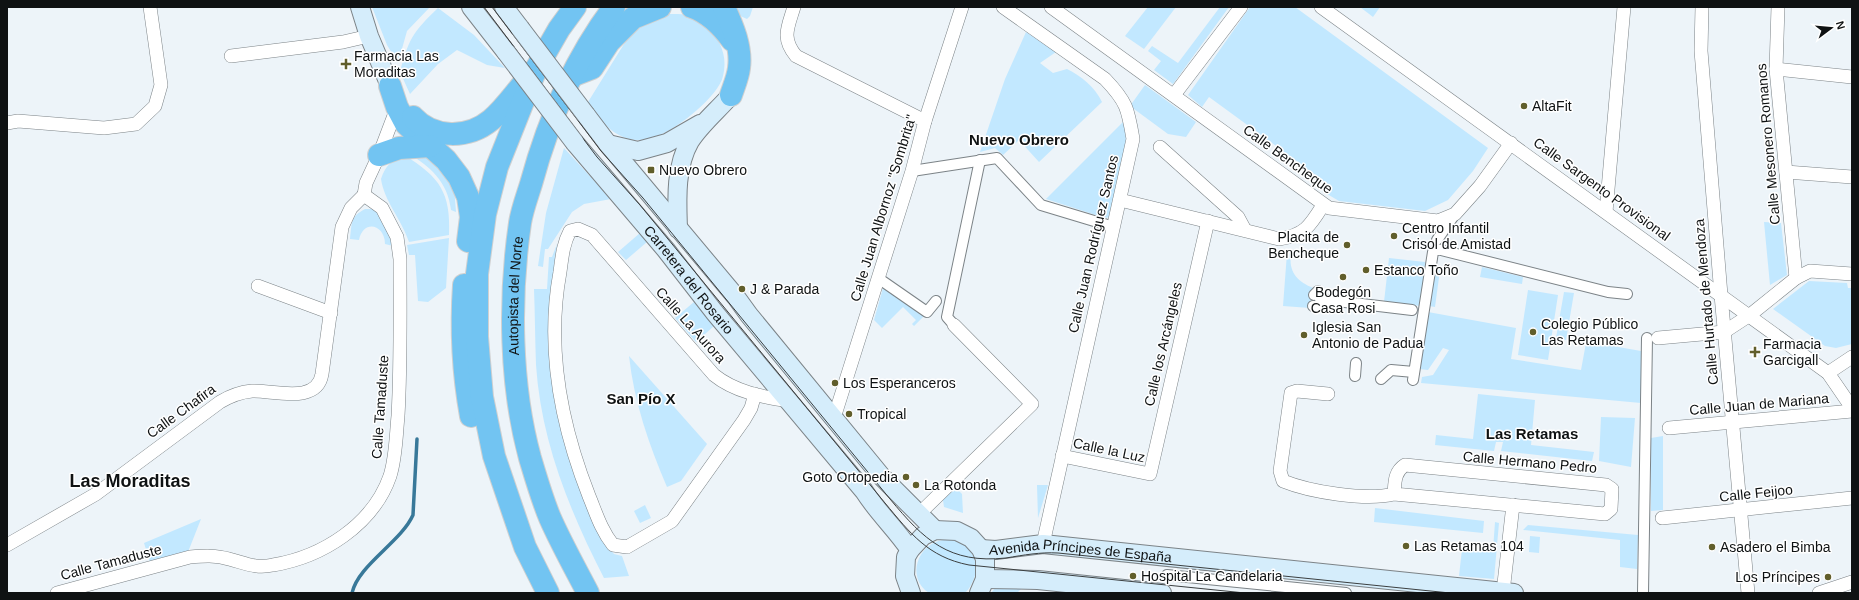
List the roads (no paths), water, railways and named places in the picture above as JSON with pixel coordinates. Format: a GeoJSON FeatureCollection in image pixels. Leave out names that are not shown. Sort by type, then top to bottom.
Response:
{"type":"FeatureCollection","features":[{"type":"Feature","properties":{"kind":"highway"},"geometry":{"type":"LineString","coordinates":[[548,593],[525,546],[494,456],[482,397],[477,337],[477,274],[486,214],[497,167],[536,69],[559,29],[576,7]]}},
{"type":"Feature","properties":{"kind":"highway","name":"Autopista del Norte"},"geometry":{"type":"LineString","coordinates":[[588,593],[550,517],[530,458],[517,400],[513,340],[515,279],[520,222],[541,146],[571,77],[593,34],[614,7]]}},
{"type":"Feature","properties":{"kind":"highway"},"geometry":{"type":"LineString","coordinates":[[571,77],[592,68],[609,42],[633,18],[660,7]]}},
{"type":"Feature","properties":{"kind":"highway"},"geometry":{"type":"LineString","coordinates":[[692,7],[704,11],[724,28],[739,49]]}},
{"type":"Feature","properties":{"kind":"highway"},"geometry":{"type":"LineString","coordinates":[[724,7],[732,24],[739,49],[739,68],[731,95]]}},
{"type":"Feature","properties":{"kind":"highway"},"geometry":{"type":"LineString","coordinates":[[392,98],[416,120],[434,132],[453,135],[465,133],[476,130],[490,121],[536,69]]}},
{"type":"Feature","properties":{"kind":"highway"},"geometry":{"type":"LineString","coordinates":[[392,98],[406,124],[446,160],[457,174],[468,197],[471,217],[462,317],[465,380],[475,436],[494,456]]}},
{"type":"Feature","properties":{"kind":"highway"},"geometry":{"type":"LineString","coordinates":[[379,155],[399,148],[430,146]]}},
{"type":"Feature","properties":{"kind":"main road"},"geometry":{"type":"LineString","coordinates":[[360,7],[392,98]]}},
{"type":"Feature","properties":{"kind":"main road","name":"Carretera del Rosario"},"geometry":{"type":"LineString","coordinates":[[471,7],[574,143],[666,250],[789,401],[864,490],[876,510],[898,532],[910,550]]}},
{"type":"Feature","properties":{"kind":"main road","name":"Carretera del Rosario"},"geometry":{"type":"LineString","coordinates":[[504,7],[608,144],[736,297],[749,315],[882,477],[935,530]]}},
{"type":"Feature","properties":{"kind":"main road"},"geometry":{"type":"LineString","coordinates":[[678,229],[677,198],[681,161],[691,141],[731,95]]}},
{"type":"Feature","properties":{"kind":"main road"},"geometry":{"type":"LineString","coordinates":[[608,144],[638,151],[667,143],[708,120]]}},
{"type":"Feature","properties":{"kind":"main road"},"geometry":{"type":"LineString","coordinates":[[911,593],[904,576],[906,557],[910,550],[923,536],[935,530],[957,531],[971,538],[981,549],[985,559],[982,586]]}},
{"type":"Feature","properties":{"kind":"main road","name":"Avenida Príncipes de España"},"geometry":{"type":"LineString","coordinates":[[981,549],[996,550],[1043,544],[1509,592]]}},
{"type":"Feature","properties":{"kind":"main road"},"geometry":{"type":"LineString","coordinates":[[1024,593],[1038,580]]}},
{"type":"Feature","properties":{"kind":"main road","name":"Avenida Príncipes de España"},"geometry":{"type":"LineString","coordinates":[[982,586],[1038,580],[1162,593]]}},
{"type":"Feature","properties":{"kind":"street"},"geometry":{"type":"LineString","coordinates":[[7,124],[18,121],[104,128],[136,124],[155,106],[161,85],[150,7]]}},
{"type":"Feature","properties":{"kind":"street"},"geometry":{"type":"LineString","coordinates":[[794,7],[786,35],[788,47],[796,56],[925,121]]}},
{"type":"Feature","properties":{"kind":"street","name":"Calle Juan Albornoz \"Sombrita\""},"geometry":{"type":"LineString","coordinates":[[834,418],[912,171],[925,121],[962,7]]}},
{"type":"Feature","properties":{"kind":"street","name":"Calle Bencheque"},"geometry":{"type":"LineString","coordinates":[[1050,7],[1329,208],[1438,221],[1455,214],[1480,186],[1511,143]]}},
{"type":"Feature","properties":{"kind":"street"},"geometry":{"type":"LineString","coordinates":[[1174,95],[1241,7]]}},
{"type":"Feature","properties":{"kind":"street","name":"Calle Sargento Provisional"},"geometry":{"type":"LineString","coordinates":[[1322,7],[1750,315],[1828,373],[1852,408]]}},
{"type":"Feature","properties":{"kind":"street"},"geometry":{"type":"LineString","coordinates":[[1606,212],[1624,7]]}},
{"type":"Feature","properties":{"kind":"street","name":"Calle Hurtado de Mendoza"},"geometry":{"type":"LineString","coordinates":[[1702,7],[1701,51],[1724,332],[1748,593]]}},
{"type":"Feature","properties":{"kind":"street","name":"Calle Mesonero Romanos"},"geometry":{"type":"LineString","coordinates":[[1778,7],[1776,69],[1796,278]]}},
{"type":"Feature","properties":{"kind":"street","name":"Calle Juan Rodríguez Santos"},"geometry":{"type":"LineString","coordinates":[[1012,9],[1105,79],[1117,92],[1128,109],[1133,139],[1043,544]]}},
{"type":"Feature","properties":{"kind":"street"},"geometry":{"type":"LineString","coordinates":[[231,56],[343,42],[369,36]]}},
{"type":"Feature","properties":{"kind":"street"},"geometry":{"type":"LineString","coordinates":[[1776,69],[1852,77]]}},
{"type":"Feature","properties":{"kind":"street"},"geometry":{"type":"LineString","coordinates":[[364,195],[366,183],[379,155],[392,98]]}},
{"type":"Feature","properties":{"kind":"street"},"geometry":{"type":"LineString","coordinates":[[1160,147],[1238,218],[1245,230]]}},
{"type":"Feature","properties":{"kind":"street"},"geometry":{"type":"LineString","coordinates":[[912,171],[997,158],[1041,205],[1114,227]]}},
{"type":"Feature","properties":{"kind":"street"},"geometry":{"type":"LineString","coordinates":[[918,514],[1032,404],[947,317],[980,160]]}},
{"type":"Feature","properties":{"kind":"street"},"geometry":{"type":"LineString","coordinates":[[1786,172],[1852,176]]}},
{"type":"Feature","properties":{"kind":"street","name":"Calle Tamaduste"},"geometry":{"type":"LineString","coordinates":[[56,593],[190,557],[209,556],[229,559],[258,567],[289,562],[330,544],[351,532],[367,516],[379,498],[390,476],[395,453],[399,400],[400,259],[397,237],[382,208],[364,195]]}},
{"type":"Feature","properties":{"kind":"street","name":"Calle Chafira"},"geometry":{"type":"LineString","coordinates":[[7,545],[96,494],[207,410],[230,396],[251,391],[288,394],[301,393],[317,387],[321,382],[342,227],[351,208],[364,195]]}},
{"type":"Feature","properties":{"kind":"street"},"geometry":{"type":"LineString","coordinates":[[1120,200],[1245,230],[1275,239],[1295,237],[1306,229],[1323,205]]}},
{"type":"Feature","properties":{"kind":"street"},"geometry":{"type":"LineString","coordinates":[[1437,240],[1455,214]]}},
{"type":"Feature","properties":{"kind":"street","name":"Calle los Arcángeles"},"geometry":{"type":"LineString","coordinates":[[1150,474],[1208,221]]}},
{"type":"Feature","properties":{"kind":"street","name":"Calle La Aurora"},"geometry":{"type":"LineString","coordinates":[[755,394],[751,408],[744,420],[672,521],[627,548],[613,545],[604,533],[581,474],[567,431],[558,386],[555,297],[565,241],[570,231],[578,229],[592,235],[714,375],[724,383],[755,394],[789,401]]}},
{"type":"Feature","properties":{"kind":"street"},"geometry":{"type":"LineString","coordinates":[[1381,379],[1391,370],[1413,376],[1418,311],[1433,252],[1437,249],[1608,292],[1627,294]]}},
{"type":"Feature","properties":{"kind":"street"},"geometry":{"type":"LineString","coordinates":[[1643,593],[1652,338],[1724,332],[1750,315],[1796,278],[1810,271],[1852,274]]}},
{"type":"Feature","properties":{"kind":"street"},"geometry":{"type":"LineString","coordinates":[[878,278],[927,312],[936,301]]}},
{"type":"Feature","properties":{"kind":"street"},"geometry":{"type":"LineString","coordinates":[[258,286],[330,313]]}},
{"type":"Feature","properties":{"kind":"street"},"geometry":{"type":"LineString","coordinates":[[1314,295],[1318,291],[1320,299],[1418,311]]}},
{"type":"Feature","properties":{"kind":"street"},"geometry":{"type":"LineString","coordinates":[[1313,306],[1330,307]]}},
{"type":"Feature","properties":{"kind":"street"},"geometry":{"type":"LineString","coordinates":[[1828,373],[1852,357]]}},
{"type":"Feature","properties":{"kind":"street"},"geometry":{"type":"LineString","coordinates":[[1355,376],[1356,363]]}},
{"type":"Feature","properties":{"kind":"street","name":"Calle Hermano Pedro"},"geometry":{"type":"LineString","coordinates":[[1328,394],[1297,391],[1291,393],[1280,471],[1284,481],[1299,488],[1380,498],[1394,494],[1605,514],[1611,509],[1612,489],[1606,485],[1405,466],[1400,468],[1395,477],[1394,494]]}},
{"type":"Feature","properties":{"kind":"street","name":"Calle Juan de Mariana"},"geometry":{"type":"LineString","coordinates":[[1669,428],[1852,411]]}},
{"type":"Feature","properties":{"kind":"street","name":"Calle la Luz"},"geometry":{"type":"LineString","coordinates":[[1062,456],[1150,474]]}},
{"type":"Feature","properties":{"kind":"street","name":"Calle Feijoo"},"geometry":{"type":"LineString","coordinates":[[1662,518],[1852,498]]}},
{"type":"Feature","properties":{"kind":"street"},"geometry":{"type":"LineString","coordinates":[[1509,592],[1513,505]]}},
{"type":"Feature","properties":{"kind":"street","name":"Avenida Príncipes de España"},"geometry":{"type":"LineString","coordinates":[[1167,575],[1346,593]]}},
{"type":"Feature","properties":{"kind":"street"},"geometry":{"type":"LineString","coordinates":[[1819,593],[1852,582]]}},
{"type":"Feature","properties":{"kind":"street"},"geometry":{"type":"LineString","coordinates":[[1848,593],[1852,586]]}},
{"type":"Feature","properties":{"kind":"waterway"},"geometry":{"type":"LineString","coordinates":[[352,593],[362,573],[399,535],[413,515],[417,439]]}},
{"type":"Feature","properties":{"kind":"tram line"},"geometry":{"type":"LineString","coordinates":[[484,7],[597,157],[640,205],[894,514],[912,534],[931,550],[942,556],[969,565],[1245,593]]}},
{"type":"Feature","properties":{"kind":"tram line"},"geometry":{"type":"LineString","coordinates":[[492,7],[601,151],[643,198],[902,514],[914,526],[939,546],[953,553],[986,559],[1006,558],[1038,553],[1058,553],[1450,593]]}},
{"type":"Feature","properties":{"kind":"place","name":"Farmacia Las Moraditas"},"geometry":{"type":"Point","coordinates":[346,64]}},
{"type":"Feature","properties":{"kind":"place","name":"AltaFit"},"geometry":{"type":"Point","coordinates":[1524,106]}},
{"type":"Feature","properties":{"kind":"place","name":"Nuevo Obrero"},"geometry":{"type":"Point","coordinates":[651,170]}},
{"type":"Feature","properties":{"kind":"place","name":"Centro Infantil Crisol de Amistad"},"geometry":{"type":"Point","coordinates":[1394,236]}},
{"type":"Feature","properties":{"kind":"place","name":"Placita de Bencheque"},"geometry":{"type":"Point","coordinates":[1347,245]}},
{"type":"Feature","properties":{"kind":"place","name":"Estanco Toño"},"geometry":{"type":"Point","coordinates":[1366,270]}},
{"type":"Feature","properties":{"kind":"place","name":"Bodegón Casa Rosi"},"geometry":{"type":"Point","coordinates":[1343,277]}},
{"type":"Feature","properties":{"kind":"place","name":"J & Parada"},"geometry":{"type":"Point","coordinates":[742,289]}},
{"type":"Feature","properties":{"kind":"place","name":"Colegio Público Las Retamas"},"geometry":{"type":"Point","coordinates":[1533,332]}},
{"type":"Feature","properties":{"kind":"place","name":"Iglesia San Antonio de Padua"},"geometry":{"type":"Point","coordinates":[1304,335]}},
{"type":"Feature","properties":{"kind":"place","name":"Farmacia Garcigall"},"geometry":{"type":"Point","coordinates":[1755,352]}},
{"type":"Feature","properties":{"kind":"place","name":"Los Esperanceros"},"geometry":{"type":"Point","coordinates":[835,383]}},
{"type":"Feature","properties":{"kind":"place","name":"Tropical"},"geometry":{"type":"Point","coordinates":[849,414]}},
{"type":"Feature","properties":{"kind":"place","name":"Goto Ortopedia"},"geometry":{"type":"Point","coordinates":[906,477]}},
{"type":"Feature","properties":{"kind":"place","name":"La Rotonda"},"geometry":{"type":"Point","coordinates":[916,485]}},
{"type":"Feature","properties":{"kind":"place","name":"Las Retamas 104"},"geometry":{"type":"Point","coordinates":[1406,546]}},
{"type":"Feature","properties":{"kind":"place","name":"Asadero el Bimba"},"geometry":{"type":"Point","coordinates":[1712,547]}},
{"type":"Feature","properties":{"kind":"place","name":"Hospital La Candelaria"},"geometry":{"type":"Point","coordinates":[1133,576]}},
{"type":"Feature","properties":{"kind":"place","name":"Los Príncipes"},"geometry":{"type":"Point","coordinates":[1828,577]}},
{"type":"Feature","properties":{"kind":"district","name":"Nuevo Obrero"},"geometry":{"type":"Point","coordinates":[1019,139]}},
{"type":"Feature","properties":{"kind":"district","name":"San Pío X"},"geometry":{"type":"Point","coordinates":[641,398]}},
{"type":"Feature","properties":{"kind":"district","name":"Las Retamas"},"geometry":{"type":"Point","coordinates":[1532,433]}},
{"type":"Feature","properties":{"kind":"district","name":"Las Moraditas"},"geometry":{"type":"Point","coordinates":[130,481]}}]}
